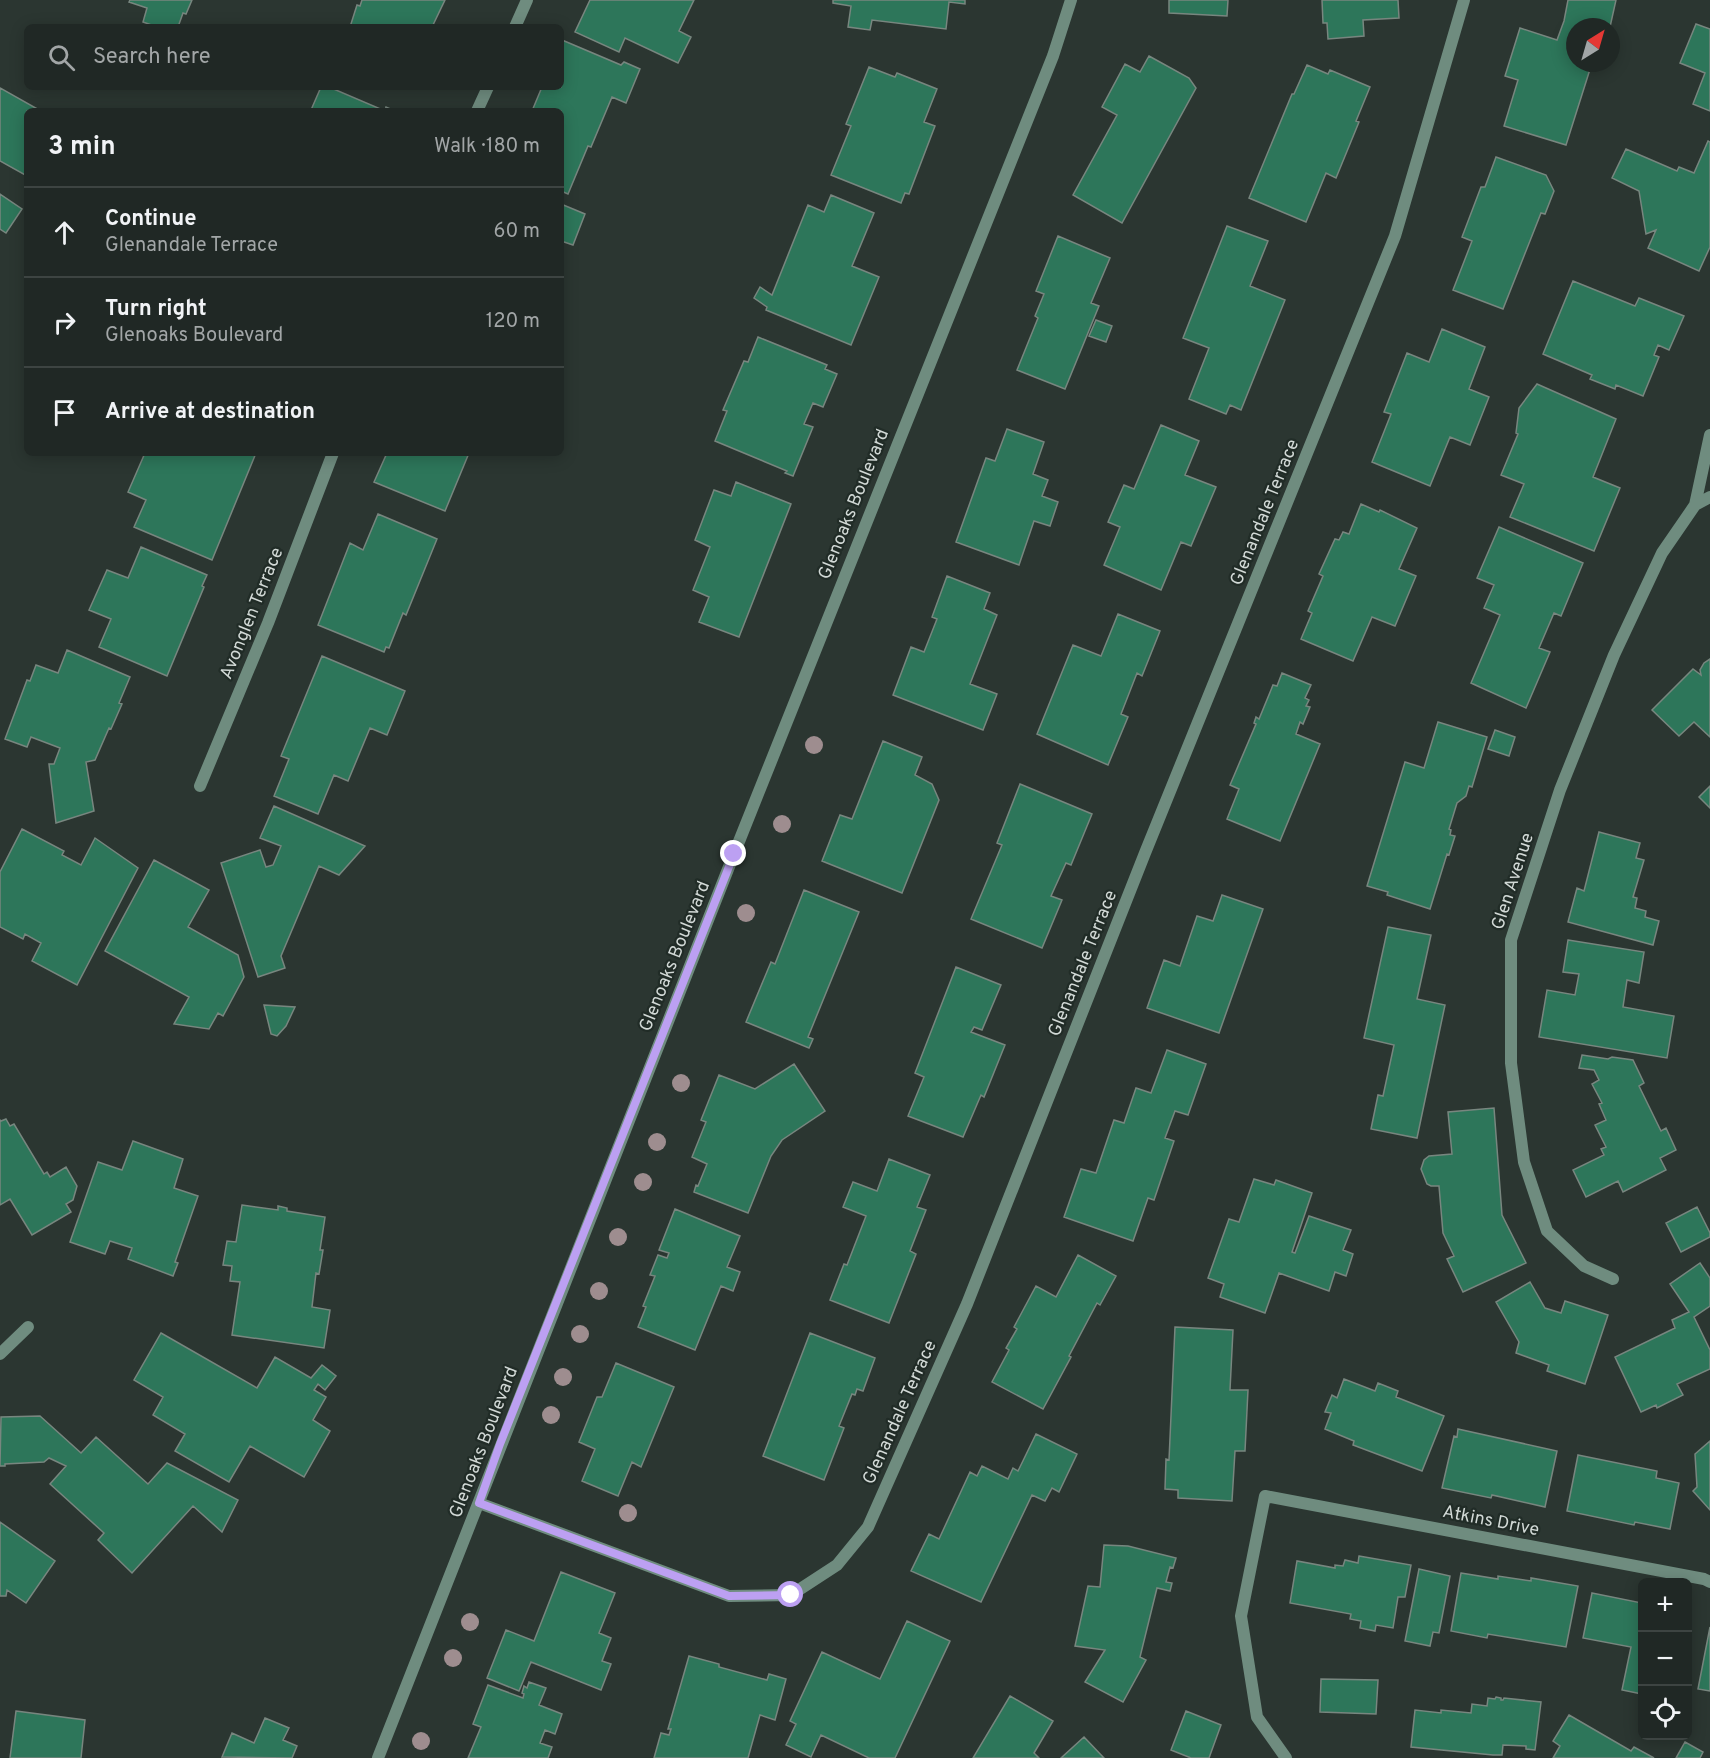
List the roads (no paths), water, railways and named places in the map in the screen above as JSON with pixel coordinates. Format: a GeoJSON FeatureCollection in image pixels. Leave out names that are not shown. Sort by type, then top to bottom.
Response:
{"type":"FeatureCollection","features":[{"type":"Feature","properties":{"kind":"street"},"geometry":{"type":"LineString","coordinates":[[516,24],[527,0]]}},
{"type":"Feature","properties":{"kind":"street","name":"Glenoaks Boulevard"},"geometry":{"type":"LineString","coordinates":[[378,1758],[738,843],[1053,56],[1071,0]]}},
{"type":"Feature","properties":{"kind":"street","name":"Glenandale Terrace"},"geometry":{"type":"LineString","coordinates":[[479,1503],[729,1596],[791,1595],[837,1565],[868,1527],[967,1304],[1145,853],[1395,236],[1464,0]]}},
{"type":"Feature","properties":{"kind":"street"},"geometry":{"type":"LineString","coordinates":[[478,108],[487,90]]}},
{"type":"Feature","properties":{"kind":"street"},"geometry":{"type":"LineString","coordinates":[[1695,505],[1710,435]]}},
{"type":"Feature","properties":{"kind":"street","name":"Avonglen Terrace"},"geometry":{"type":"LineString","coordinates":[[200,786],[268,623],[332,456]]}},
{"type":"Feature","properties":{"kind":"street","name":"Glen Avenue"},"geometry":{"type":"LineString","coordinates":[[1613,1279],[1584,1266],[1547,1231],[1524,1162],[1511,1063],[1511,940],[1560,790],[1614,655],[1662,554],[1695,505],[1710,497]]}},
{"type":"Feature","properties":{"kind":"street"},"geometry":{"type":"LineString","coordinates":[[0,1354],[28,1328]]}},
{"type":"Feature","properties":{"kind":"street","name":"Atkins Drive"},"geometry":{"type":"LineString","coordinates":[[1286,1758],[1257,1717],[1241,1616],[1265,1496],[1704,1579],[1710,1582]]}}]}
